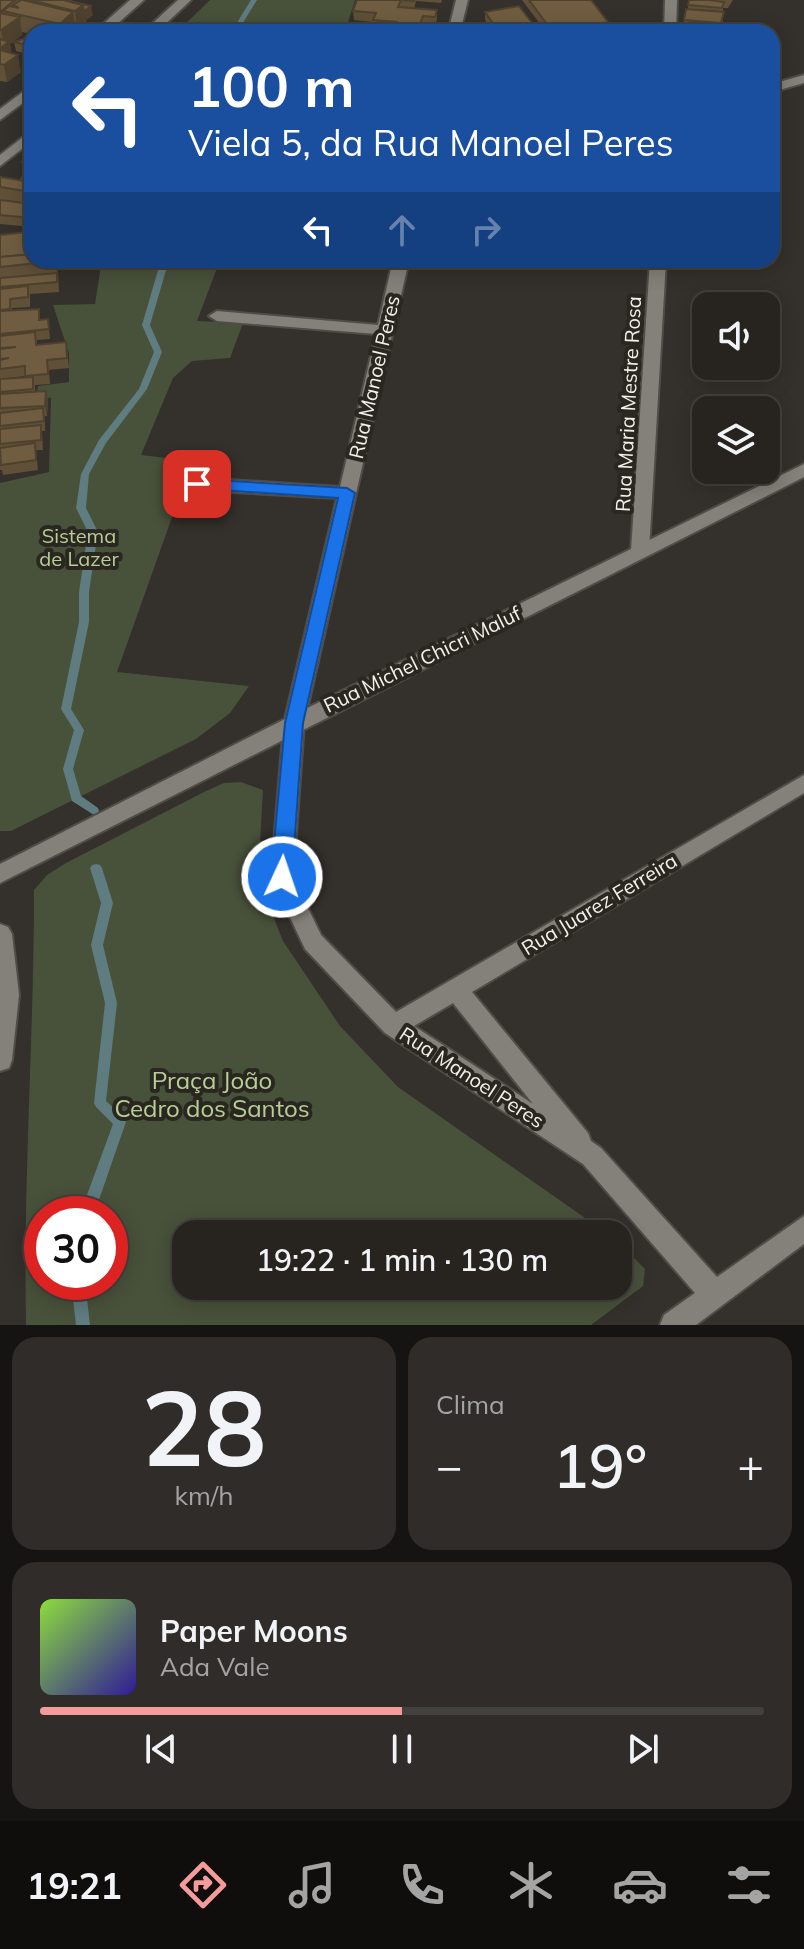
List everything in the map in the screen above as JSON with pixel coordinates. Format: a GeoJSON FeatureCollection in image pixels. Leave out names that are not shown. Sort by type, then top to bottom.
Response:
{"type":"FeatureCollection","features":[{"type":"Feature","properties":{"kind":"street"},"geometry":{"type":"LineString","coordinates":[[110,24],[138,0]]}},
{"type":"Feature","properties":{"kind":"street"},"geometry":{"type":"LineString","coordinates":[[158,24],[185,0]]}},
{"type":"Feature","properties":{"kind":"street"},"geometry":{"type":"LineString","coordinates":[[456,24],[462,0]]}},
{"type":"Feature","properties":{"kind":"street"},"geometry":{"type":"LineString","coordinates":[[670,24],[671,0]]}},
{"type":"Feature","properties":{"kind":"street"},"geometry":{"type":"LineString","coordinates":[[780,86],[804,79]]}},
{"type":"Feature","properties":{"kind":"street"},"geometry":{"type":"LineString","coordinates":[[0,116],[24,96]]}},
{"type":"Feature","properties":{"kind":"street"},"geometry":{"type":"LineString","coordinates":[[0,162],[24,141]]}},
{"type":"Feature","properties":{"kind":"street","name":"Rua Manoel Peres"},"geometry":{"type":"LineString","coordinates":[[399,268],[294,723],[282,877],[313,942],[394,1026],[592,1156]]}},
{"type":"Feature","properties":{"kind":"street","name":"Rua Maria Mestre Rosa"},"geometry":{"type":"LineString","coordinates":[[640,551],[658,268]]}},
{"type":"Feature","properties":{"kind":"street"},"geometry":{"type":"LineString","coordinates":[[217,316],[385,330]]}},
{"type":"Feature","properties":{"kind":"street","name":"Rua Michel Chicri Maluf"},"geometry":{"type":"LineString","coordinates":[[0,874],[294,723],[804,470]]}},
{"type":"Feature","properties":{"kind":"street"},"geometry":{"type":"LineString","coordinates":[[197,484],[347,493]]}},
{"type":"Feature","properties":{"kind":"street","name":"Rua Juarez Ferreira"},"geometry":{"type":"LineString","coordinates":[[394,1026],[804,783]]}},
{"type":"Feature","properties":{"kind":"street"},"geometry":{"type":"LineString","coordinates":[[0,934],[7,995],[0,1060]]}},
{"type":"Feature","properties":{"kind":"street","name":"Rua Manoel Peres"},"geometry":{"type":"LineString","coordinates":[[455,989],[592,1156],[715,1295]]}},
{"type":"Feature","properties":{"kind":"street"},"geometry":{"type":"LineString","coordinates":[[674,1325],[804,1228]]}},
{"type":"Feature","properties":{"kind":"green space"},"geometry":{"type":"Polygon","coordinates":[[[210,0],[355,0],[348,24],[185,24],[210,0]]]}},
{"type":"Feature","properties":{"kind":"green space","name":"Sistema de Lazer"},"geometry":{"type":"Polygon","coordinates":[[[101,268],[217,268],[197,321],[243,323],[230,358],[192,361],[173,378],[141,455],[192,461],[117,672],[249,686],[230,713],[196,739],[11,831],[0,831],[0,483],[49,472],[51,398],[36,397],[38,386],[69,382],[69,353],[53,305],[95,304],[101,268]]]}},
{"type":"Feature","properties":{"kind":"green space","name":"Praça João Cedro dos Santos"},"geometry":{"type":"Polygon","coordinates":[[[241,782],[263,790],[258,878],[283,941],[340,1026],[398,1087],[588,1220],[172,1220],[172,1300],[624,1300],[591,1325],[26,1325],[26,1300],[128,1300],[128,1196],[27,1196],[34,890],[47,875],[66,863],[224,783],[241,782]]]}},
{"type":"Feature","properties":{"kind":"green space","name":"Praça João Cedro dos Santos"},"geometry":{"type":"Polygon","coordinates":[[[632,1256],[645,1269],[643,1286],[632,1294],[632,1256]]]}},
{"type":"Feature","properties":{"kind":"building"},"geometry":{"type":"Polygon","coordinates":[[[0,0],[15,0],[0,12],[0,0]]]}},
{"type":"Feature","properties":{"kind":"building"},"geometry":{"type":"Polygon","coordinates":[[[21,0],[73,12],[60,24],[3,11],[9,6],[19,8],[13,5],[21,0]]]}},
{"type":"Feature","properties":{"kind":"building"},"geometry":{"type":"Polygon","coordinates":[[[30,0],[64,0],[83,5],[75,11],[30,0]]]}},
{"type":"Feature","properties":{"kind":"building"},"geometry":{"type":"Polygon","coordinates":[[[357,0],[401,0],[398,7],[437,10],[435,17],[423,16],[420,24],[378,24],[398,22],[373,20],[376,13],[353,11],[357,0]]]}},
{"type":"Feature","properties":{"kind":"building"},"geometry":{"type":"Polygon","coordinates":[[[529,0],[591,0],[608,22],[596,24],[547,24],[529,0]]]}},
{"type":"Feature","properties":{"kind":"building"},"geometry":{"type":"Polygon","coordinates":[[[689,0],[724,2],[722,8],[688,5],[689,0]]]}},
{"type":"Feature","properties":{"kind":"building"},"geometry":{"type":"Polygon","coordinates":[[[519,6],[533,24],[493,24],[485,12],[519,6]]]}},
{"type":"Feature","properties":{"kind":"building"},"geometry":{"type":"Polygon","coordinates":[[[686,9],[724,12],[721,23],[684,20],[686,9]]]}},
{"type":"Feature","properties":{"kind":"building"},"geometry":{"type":"Polygon","coordinates":[[[0,13],[20,17],[0,30],[0,13]]]}},
{"type":"Feature","properties":{"kind":"building"},"geometry":{"type":"Polygon","coordinates":[[[0,39],[9,42],[0,48],[0,39]]]}},
{"type":"Feature","properties":{"kind":"building"},"geometry":{"type":"Polygon","coordinates":[[[0,50],[18,55],[4,65],[0,64],[0,50]]]}},
{"type":"Feature","properties":{"kind":"building"},"geometry":{"type":"Polygon","coordinates":[[[0,177],[24,181],[24,191],[0,187],[0,177]]]}},
{"type":"Feature","properties":{"kind":"building"},"geometry":{"type":"Polygon","coordinates":[[[0,200],[24,203],[24,217],[0,215],[0,200]]]}},
{"type":"Feature","properties":{"kind":"building"},"geometry":{"type":"Polygon","coordinates":[[[24,232],[24,255],[0,257],[0,235],[24,232]]]}},
{"type":"Feature","properties":{"kind":"building"},"geometry":{"type":"Polygon","coordinates":[[[24,255],[24,264],[0,267],[0,257],[24,255]]]}},
{"type":"Feature","properties":{"kind":"building"},"geometry":{"type":"Polygon","coordinates":[[[57,273],[57,282],[0,287],[0,278],[57,273]]]}},
{"type":"Feature","properties":{"kind":"building"},"geometry":{"type":"Polygon","coordinates":[[[28,286],[28,297],[10,299],[10,309],[0,310],[0,289],[28,286]]]}},
{"type":"Feature","properties":{"kind":"building"},"geometry":{"type":"Polygon","coordinates":[[[39,309],[39,320],[48,319],[49,329],[0,334],[0,311],[39,309]]]}},
{"type":"Feature","properties":{"kind":"building"},"geometry":{"type":"Polygon","coordinates":[[[35,332],[36,345],[66,342],[67,358],[47,360],[48,374],[25,376],[25,366],[0,369],[0,360],[9,358],[0,359],[0,349],[16,347],[0,348],[0,336],[35,332]]]}},
{"type":"Feature","properties":{"kind":"building"},"geometry":{"type":"Polygon","coordinates":[[[33,377],[33,389],[0,392],[0,379],[33,377]]]}},
{"type":"Feature","properties":{"kind":"building"},"geometry":{"type":"Polygon","coordinates":[[[46,391],[45,406],[0,408],[0,394],[46,391]]]}},
{"type":"Feature","properties":{"kind":"building"},"geometry":{"type":"Polygon","coordinates":[[[43,408],[44,421],[0,426],[0,413],[43,408]]]}},
{"type":"Feature","properties":{"kind":"building"},"geometry":{"type":"Polygon","coordinates":[[[41,425],[41,440],[0,444],[0,429],[41,425]]]}},
{"type":"Feature","properties":{"kind":"building"},"geometry":{"type":"Polygon","coordinates":[[[35,443],[36,460],[1,465],[0,448],[35,443]]]}},
{"type":"Feature","properties":{"kind":"waterway"},"geometry":{"type":"LineString","coordinates":[[240,24],[254,0]]}},
{"type":"Feature","properties":{"kind":"waterway"},"geometry":{"type":"LineString","coordinates":[[94,811],[76,798],[68,769],[79,730],[66,709],[84,622],[84,592],[93,532],[81,508],[85,474],[102,442],[143,389],[158,352],[146,325],[163,268]]}},
{"type":"Feature","properties":{"kind":"waterway"},"geometry":{"type":"LineString","coordinates":[[93,1196],[120,1122],[100,1103],[111,1003],[97,945],[107,903],[96,868]]}},
{"type":"Feature","properties":{"kind":"waterway"},"geometry":{"type":"LineString","coordinates":[[80,1300],[83,1325]]}},
{"type":"Feature","properties":{"kind":"route"},"geometry":{"type":"LineString","coordinates":[[197,484],[347,493],[294,723],[282,877]]}}]}
